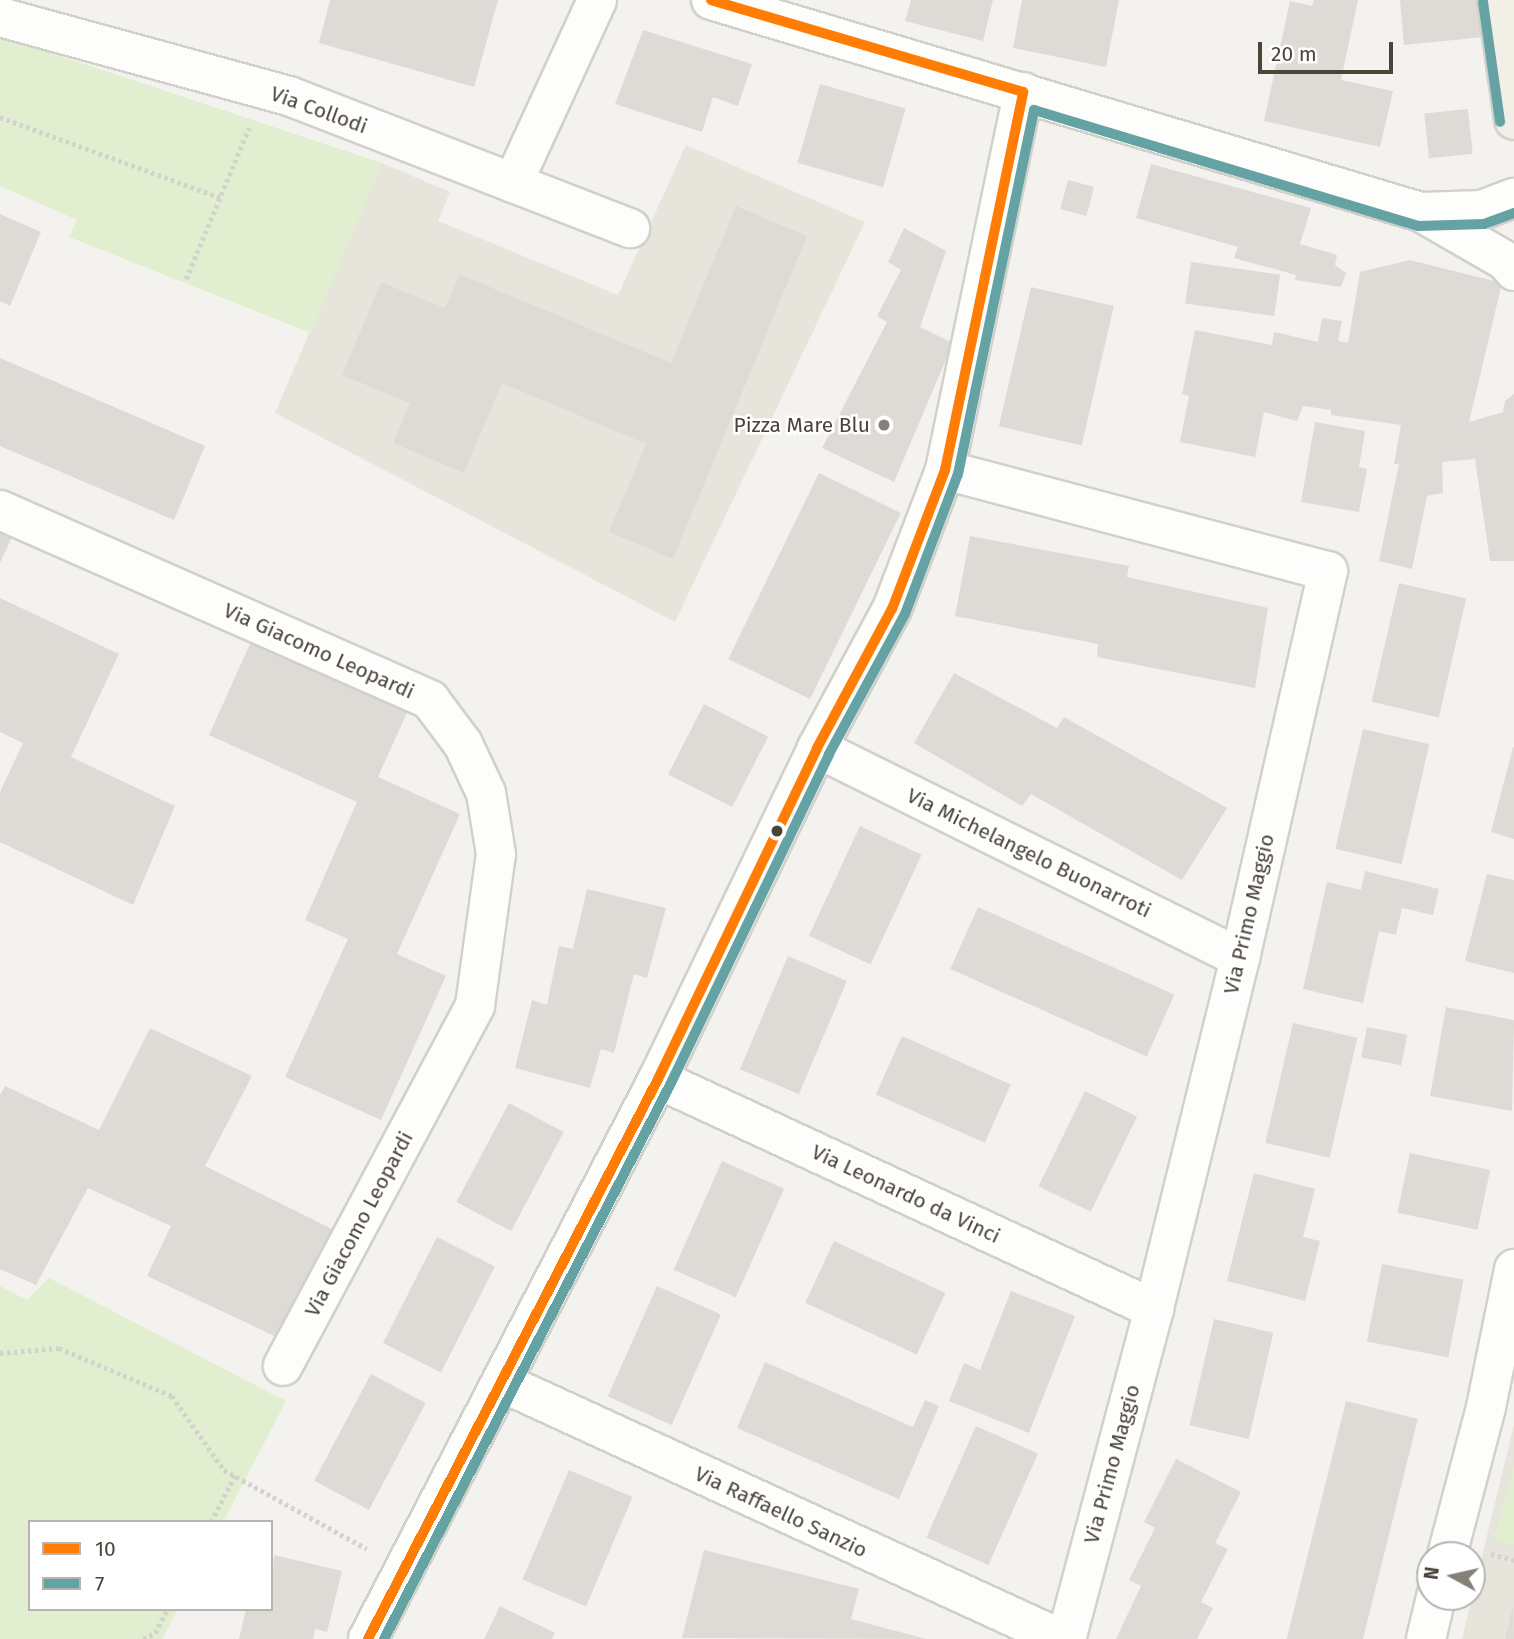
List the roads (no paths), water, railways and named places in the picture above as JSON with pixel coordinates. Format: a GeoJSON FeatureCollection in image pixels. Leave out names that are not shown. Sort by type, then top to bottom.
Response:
{"type":"FeatureCollection","features":[{"type":"Feature","properties":{"kind":"main road"},"geometry":{"type":"LineString","coordinates":[[1503,7],[1514,120]]}},
{"type":"Feature","properties":{"kind":"street"},"geometry":{"type":"LineString","coordinates":[[513,183],[597,0]]}},
{"type":"Feature","properties":{"kind":"street"},"geometry":{"type":"LineString","coordinates":[[711,0],[1421,212],[1506,261],[1514,271]]}},
{"type":"Feature","properties":{"kind":"street","name":"Via Collodi"},"geometry":{"type":"LineString","coordinates":[[0,18],[289,96],[629,228]]}},
{"type":"Feature","properties":{"kind":"street"},"geometry":{"type":"LineString","coordinates":[[369,1639],[403,1564],[658,1079],[817,748],[892,609],[945,470],[1023,92]]}},
{"type":"Feature","properties":{"kind":"street"},"geometry":{"type":"LineString","coordinates":[[1421,212],[1482,210],[1514,198]]}},
{"type":"Feature","properties":{"kind":"street","name":"Via Primo Maggio"},"geometry":{"type":"LineString","coordinates":[[945,470],[1328,570],[1240,958],[1154,1309],[1063,1639]]}},
{"type":"Feature","properties":{"kind":"street","name":"Via Giacomo Leopardi"},"geometry":{"type":"LineString","coordinates":[[0,510],[429,700],[463,744],[486,793],[496,854],[475,1006],[283,1366]]}},
{"type":"Feature","properties":{"kind":"street","name":"Via Michelangelo Buonarroti"},"geometry":{"type":"LineString","coordinates":[[817,748],[1240,958]]}},
{"type":"Feature","properties":{"kind":"street","name":"Via Leonardo da Vinci"},"geometry":{"type":"LineString","coordinates":[[658,1079],[1154,1309]]}},
{"type":"Feature","properties":{"kind":"street"},"geometry":{"type":"LineString","coordinates":[[1451,1541],[1486,1407],[1494,1350],[1514,1269]]}},
{"type":"Feature","properties":{"kind":"street","name":"Via Raffaello Sanzio"},"geometry":{"type":"LineString","coordinates":[[501,1382],[1063,1639]]}},
{"type":"Feature","properties":{"kind":"street"},"geometry":{"type":"LineString","coordinates":[[1426,1639],[1433,1611]]}},
{"type":"Feature","properties":{"kind":"place","name":"Pizza Mare Blu"},"geometry":{"type":"Point","coordinates":[884,425]}}]}
